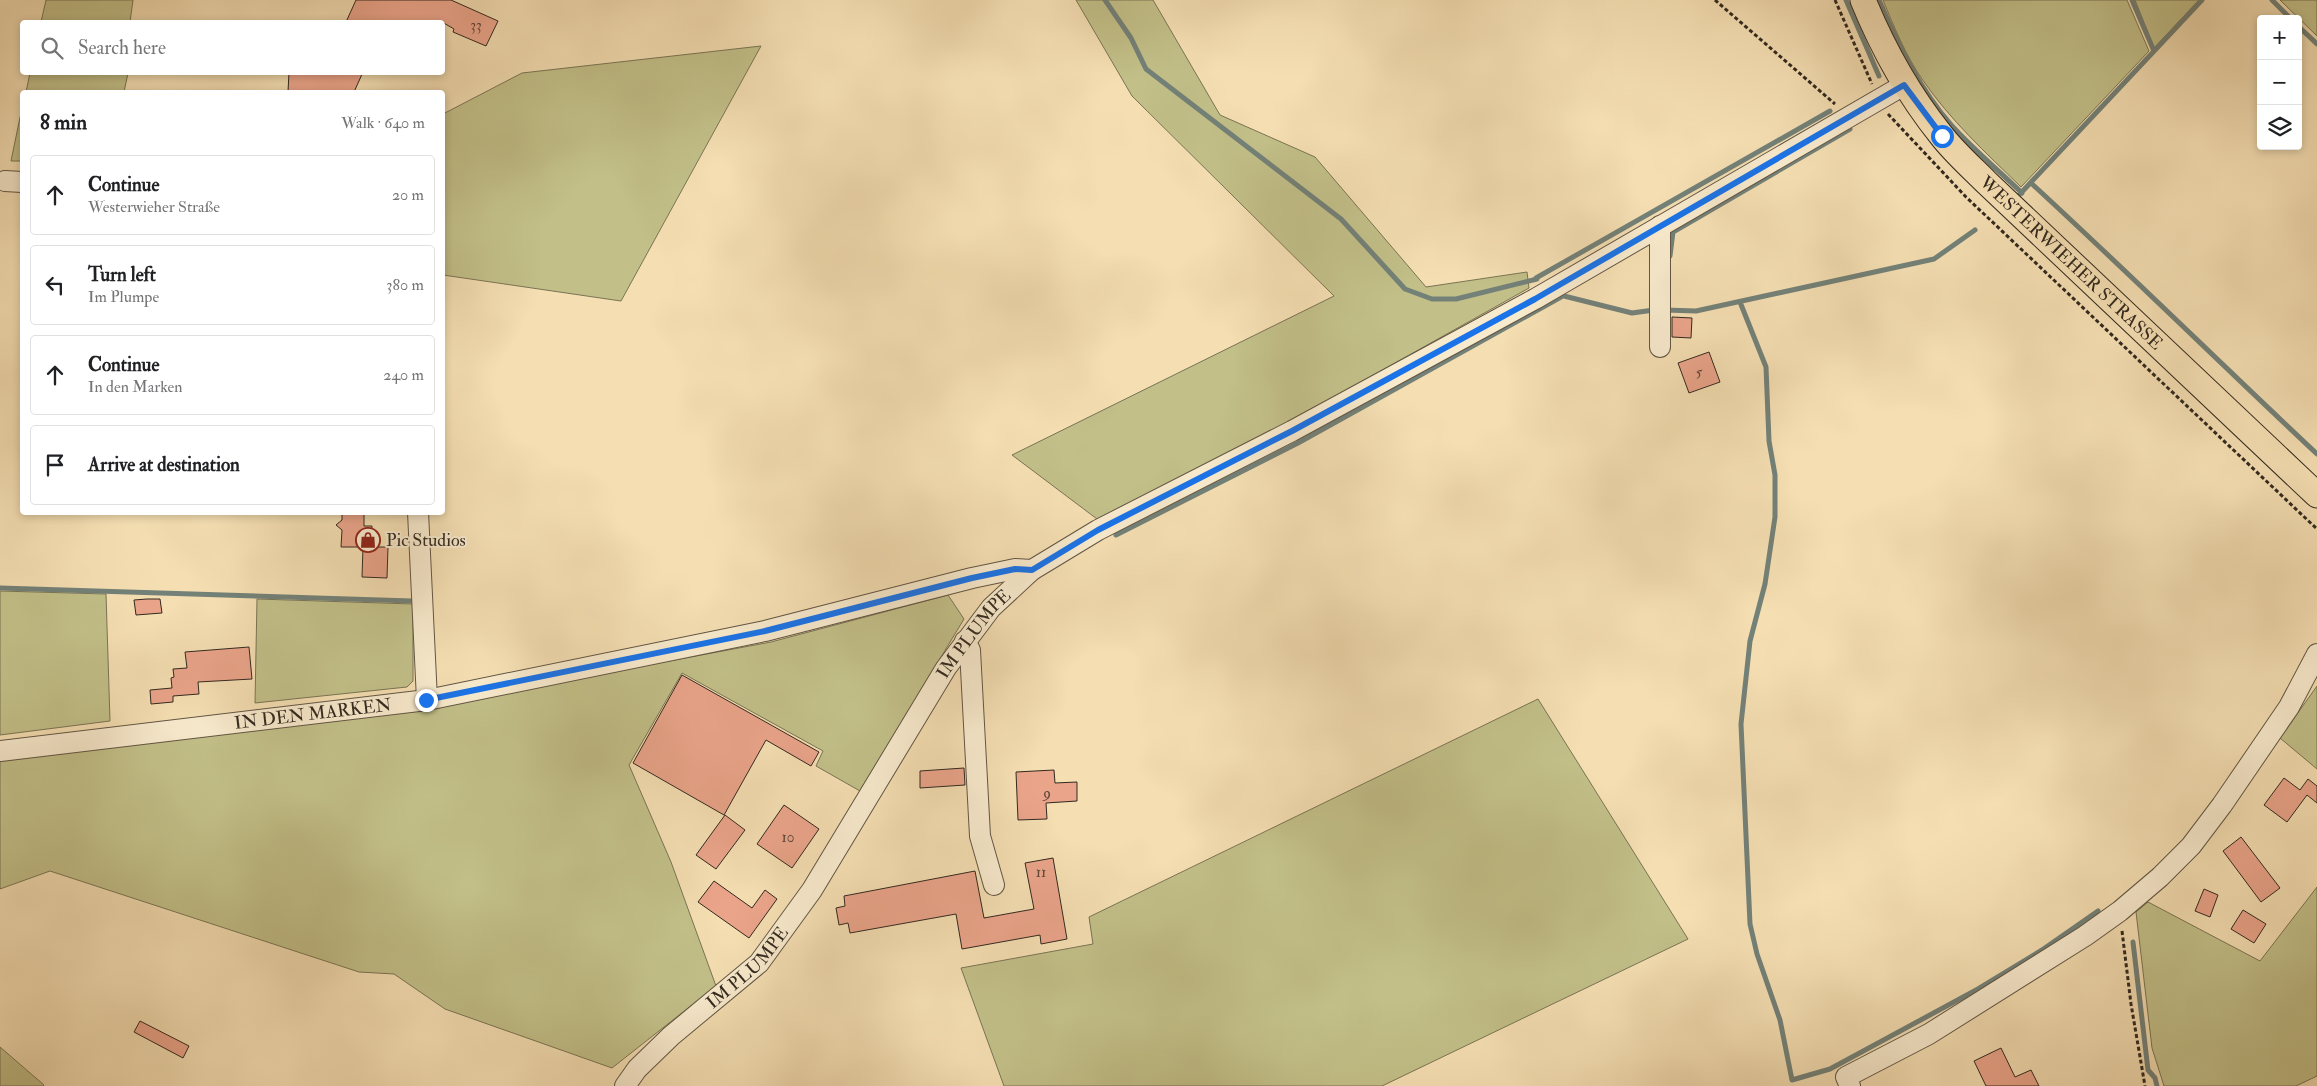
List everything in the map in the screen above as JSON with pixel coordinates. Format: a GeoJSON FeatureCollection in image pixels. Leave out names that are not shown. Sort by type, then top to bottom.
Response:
{"type":"FeatureCollection","features":[{"type":"Feature","properties":{"kind":"main road","name":"WESTERWIEHER STRASSE"},"geometry":{"type":"LineString","coordinates":[[1862,0],[1878,37],[1904,85],[1942,136],[1986,182],[2317,495]]}},
{"type":"Feature","properties":{"kind":"street","name":"IM PLUMPE"},"geometry":{"type":"LineString","coordinates":[[625,1086],[637,1069],[671,1036],[759,963],[812,890],[946,668],[991,608],[1032,570],[1098,530],[1292,431],[1535,299],[1904,85]]}},
{"type":"Feature","properties":{"kind":"street"},"geometry":{"type":"LineString","coordinates":[[1660,226],[1660,347]]}},
{"type":"Feature","properties":{"kind":"street"},"geometry":{"type":"LineString","coordinates":[[418,515],[426,700]]}},
{"type":"Feature","properties":{"kind":"street","name":"IN DEN MARKEN"},"geometry":{"type":"LineString","coordinates":[[0,751],[426,700],[765,631],[972,578],[1015,569],[1032,570]]}},
{"type":"Feature","properties":{"kind":"street"},"geometry":{"type":"LineString","coordinates":[[972,578],[991,608]]}},
{"type":"Feature","properties":{"kind":"street"},"geometry":{"type":"LineString","coordinates":[[965,641],[970,650],[980,836],[994,886]]}},
{"type":"Feature","properties":{"kind":"street"},"geometry":{"type":"LineString","coordinates":[[1850,1086],[1846,1077],[1929,1034],[2085,936],[2120,911],[2160,877],[2202,832],[2289,707],[2317,654]]}},
{"type":"Feature","properties":{"kind":"path"},"geometry":{"type":"LineString","coordinates":[[1714,0],[1836,105],[1852,114]]}},
{"type":"Feature","properties":{"kind":"path"},"geometry":{"type":"LineString","coordinates":[[1835,0],[1878,99],[1897,124],[1966,197],[2317,529]]}},
{"type":"Feature","properties":{"kind":"path"},"geometry":{"type":"LineString","coordinates":[[2120,911],[2131,1004],[2144,1086]]}},
{"type":"Feature","properties":{"kind":"shaded area"},"geometry":{"type":"Polygon","coordinates":[[[46,0],[133,0],[130,20],[41,20],[46,0]]]}},
{"type":"Feature","properties":{"kind":"shaded area"},"geometry":{"type":"Polygon","coordinates":[[[1076,0],[1153,0],[1220,115],[1315,157],[1426,287],[1527,272],[1529,288],[1288,423],[1097,519],[1012,455],[1334,296],[1132,96],[1076,0]]]}},
{"type":"Feature","properties":{"kind":"shaded area"},"geometry":{"type":"Polygon","coordinates":[[[1883,0],[2127,0],[2149,51],[2021,187],[1969,136],[1933,94],[1916,70],[1883,0]]]}},
{"type":"Feature","properties":{"kind":"shaded area"},"geometry":{"type":"Polygon","coordinates":[[[2135,0],[2199,0],[2154,48],[2135,0]]]}},
{"type":"Feature","properties":{"kind":"shaded area"},"geometry":{"type":"Polygon","coordinates":[[[2280,0],[2317,0],[2317,36],[2302,21],[2302,15],[2295,15],[2280,0]]]}},
{"type":"Feature","properties":{"kind":"shaded area"},"geometry":{"type":"Polygon","coordinates":[[[761,46],[621,301],[445,275],[445,113],[522,73],[761,46]]]}},
{"type":"Feature","properties":{"kind":"shaded area"},"geometry":{"type":"Polygon","coordinates":[[[29,75],[128,75],[124,90],[26,90],[29,75]]]}},
{"type":"Feature","properties":{"kind":"shaded area"},"geometry":{"type":"Polygon","coordinates":[[[20,118],[20,161],[11,161],[20,118]]]}},
{"type":"Feature","properties":{"kind":"shaded area"},"geometry":{"type":"Polygon","coordinates":[[[0,591],[106,594],[110,721],[0,735],[0,591]]]}},
{"type":"Feature","properties":{"kind":"shaded area"},"geometry":{"type":"Polygon","coordinates":[[[948,595],[964,619],[860,791],[816,766],[823,751],[682,673],[629,765],[671,862],[716,986],[612,1068],[445,1009],[394,974],[359,972],[50,871],[0,889],[0,761],[428,706],[771,642],[948,595]]]}},
{"type":"Feature","properties":{"kind":"shaded area"},"geometry":{"type":"Polygon","coordinates":[[[257,599],[413,604],[413,681],[407,687],[255,703],[257,599]]]}},
{"type":"Feature","properties":{"kind":"shaded area"},"geometry":{"type":"Polygon","coordinates":[[[2317,686],[2317,769],[2280,738],[2317,686]]]}},
{"type":"Feature","properties":{"kind":"shaded area"},"geometry":{"type":"Polygon","coordinates":[[[1538,699],[1688,939],[1382,1086],[1004,1086],[961,968],[1093,944],[1089,917],[1538,699]]]}},
{"type":"Feature","properties":{"kind":"shaded area"},"geometry":{"type":"Polygon","coordinates":[[[2317,887],[2317,1076],[2296,1086],[2164,1086],[2152,1048],[2136,912],[2148,902],[2260,961],[2317,887]]]}},
{"type":"Feature","properties":{"kind":"shaded area"},"geometry":{"type":"Polygon","coordinates":[[[0,1047],[44,1085],[0,1086],[0,1047]]]}},
{"type":"Feature","properties":{"kind":"building"},"geometry":{"type":"Polygon","coordinates":[[[356,0],[451,0],[498,21],[486,46],[453,32],[454,29],[445,24],[445,20],[347,20],[356,0]]]}},
{"type":"Feature","properties":{"kind":"building"},"geometry":{"type":"Polygon","coordinates":[[[289,75],[362,75],[355,90],[288,90],[289,75]]]}},
{"type":"Feature","properties":{"kind":"building"},"geometry":{"type":"Polygon","coordinates":[[[1672,317],[1692,318],[1691,338],[1672,337],[1672,317]]]}},
{"type":"Feature","properties":{"kind":"building"},"geometry":{"type":"Polygon","coordinates":[[[1709,352],[1720,382],[1689,393],[1678,363],[1709,352]]]}},
{"type":"Feature","properties":{"kind":"building"},"geometry":{"type":"Polygon","coordinates":[[[342,515],[364,515],[364,526],[372,526],[372,547],[388,547],[387,578],[362,577],[363,547],[341,547],[342,530],[336,525],[342,520],[342,515]]]}},
{"type":"Feature","properties":{"kind":"building"},"geometry":{"type":"Polygon","coordinates":[[[160,599],[162,613],[136,615],[134,600],[160,599]]]}},
{"type":"Feature","properties":{"kind":"building"},"geometry":{"type":"Polygon","coordinates":[[[249,647],[252,679],[198,682],[199,694],[173,696],[173,702],[151,704],[150,690],[172,688],[171,678],[174,677],[173,669],[187,668],[185,652],[249,647]]]}},
{"type":"Feature","properties":{"kind":"building"},"geometry":{"type":"Polygon","coordinates":[[[682,675],[819,752],[811,766],[766,740],[724,815],[633,763],[682,675]]]}},
{"type":"Feature","properties":{"kind":"building"},"geometry":{"type":"Polygon","coordinates":[[[964,768],[965,785],[920,788],[920,771],[964,768]]]}},
{"type":"Feature","properties":{"kind":"building"},"geometry":{"type":"Polygon","coordinates":[[[1054,770],[1055,783],[1077,782],[1077,801],[1046,803],[1047,819],[1018,820],[1016,772],[1054,770]]]}},
{"type":"Feature","properties":{"kind":"building"},"geometry":{"type":"Polygon","coordinates":[[[2284,778],[2300,790],[2308,779],[2317,786],[2317,803],[2307,795],[2287,822],[2264,805],[2284,778]]]}},
{"type":"Feature","properties":{"kind":"building"},"geometry":{"type":"Polygon","coordinates":[[[784,805],[819,829],[792,868],[757,844],[784,805]]]}},
{"type":"Feature","properties":{"kind":"building"},"geometry":{"type":"Polygon","coordinates":[[[725,815],[745,830],[716,869],[696,855],[725,815]]]}},
{"type":"Feature","properties":{"kind":"building"},"geometry":{"type":"Polygon","coordinates":[[[2241,837],[2280,888],[2261,902],[2223,851],[2241,837]]]}},
{"type":"Feature","properties":{"kind":"building"},"geometry":{"type":"Polygon","coordinates":[[[1053,858],[1067,939],[1041,944],[1040,935],[962,949],[956,914],[850,933],[848,923],[839,925],[836,908],[845,906],[844,896],[975,871],[984,918],[1034,909],[1025,863],[1053,858]]]}},
{"type":"Feature","properties":{"kind":"building"},"geometry":{"type":"Polygon","coordinates":[[[714,881],[752,908],[765,890],[777,899],[749,938],[698,902],[714,881]]]}},
{"type":"Feature","properties":{"kind":"building"},"geometry":{"type":"Polygon","coordinates":[[[2204,889],[2218,895],[2210,917],[2195,911],[2204,889]]]}},
{"type":"Feature","properties":{"kind":"building"},"geometry":{"type":"Polygon","coordinates":[[[2243,910],[2266,924],[2254,943],[2231,929],[2243,910]]]}},
{"type":"Feature","properties":{"kind":"building"},"geometry":{"type":"Polygon","coordinates":[[[140,1021],[189,1046],[183,1058],[134,1032],[140,1021]]]}},
{"type":"Feature","properties":{"kind":"building"},"geometry":{"type":"Polygon","coordinates":[[[2001,1048],[2015,1077],[2031,1070],[2039,1086],[1986,1086],[1974,1061],[2001,1048]]]}},
{"type":"Feature","properties":{"kind":"waterway"},"geometry":{"type":"LineString","coordinates":[[1105,0],[1131,38],[1146,69],[1341,219],[1405,289],[1432,299],[1456,299],[1537,279]]}},
{"type":"Feature","properties":{"kind":"waterway"},"geometry":{"type":"LineString","coordinates":[[1846,0],[1879,76]]}},
{"type":"Feature","properties":{"kind":"waterway"},"geometry":{"type":"LineString","coordinates":[[1879,0],[1911,66],[1940,112],[1969,144],[2022,193]]}},
{"type":"Feature","properties":{"kind":"waterway"},"geometry":{"type":"LineString","coordinates":[[2132,0],[2154,51]]}},
{"type":"Feature","properties":{"kind":"waterway"},"geometry":{"type":"LineString","coordinates":[[2019,195],[2202,0]]}},
{"type":"Feature","properties":{"kind":"waterway"},"geometry":{"type":"LineString","coordinates":[[2272,0],[2287,15]]}},
{"type":"Feature","properties":{"kind":"waterway"},"geometry":{"type":"LineString","coordinates":[[2302,30],[2317,44]]}},
{"type":"Feature","properties":{"kind":"waterway"},"geometry":{"type":"LineString","coordinates":[[1536,278],[1830,111]]}},
{"type":"Feature","properties":{"kind":"waterway"},"geometry":{"type":"LineString","coordinates":[[1670,256],[1673,232],[1850,129]]}},
{"type":"Feature","properties":{"kind":"waterway"},"geometry":{"type":"LineString","coordinates":[[2031,183],[2317,454]]}},
{"type":"Feature","properties":{"kind":"waterway"},"geometry":{"type":"LineString","coordinates":[[1665,310],[1696,311],[1934,259],[1975,230]]}},
{"type":"Feature","properties":{"kind":"waterway"},"geometry":{"type":"LineString","coordinates":[[1560,295],[1632,313],[1654,310]]}},
{"type":"Feature","properties":{"kind":"waterway"},"geometry":{"type":"LineString","coordinates":[[1116,535],[1298,443],[1561,297]]}},
{"type":"Feature","properties":{"kind":"waterway"},"geometry":{"type":"LineString","coordinates":[[1740,302],[1766,367],[1769,441],[1775,475],[1775,517],[1765,584],[1750,641],[1741,724],[1750,924],[1757,954],[1780,1020],[1792,1080],[1830,1069],[1978,989],[2042,950],[2098,911]]}},
{"type":"Feature","properties":{"kind":"waterway"},"geometry":{"type":"LineString","coordinates":[[0,588],[412,601]]}},
{"type":"Feature","properties":{"kind":"waterway"},"geometry":{"type":"LineString","coordinates":[[2133,942],[2148,1070],[2155,1078],[2157,1086]]}},
{"type":"Feature","properties":{"kind":"place","name":"Pic Studios"},"geometry":{"type":"Point","coordinates":[368,540]}},
{"type":"Feature","properties":{"kind":"route"},"geometry":{"type":"LineString","coordinates":[[426,700],[765,631],[972,578],[1015,569],[1032,570],[1098,530],[1292,431],[1535,299],[1904,85],[1942,136]]}}]}
